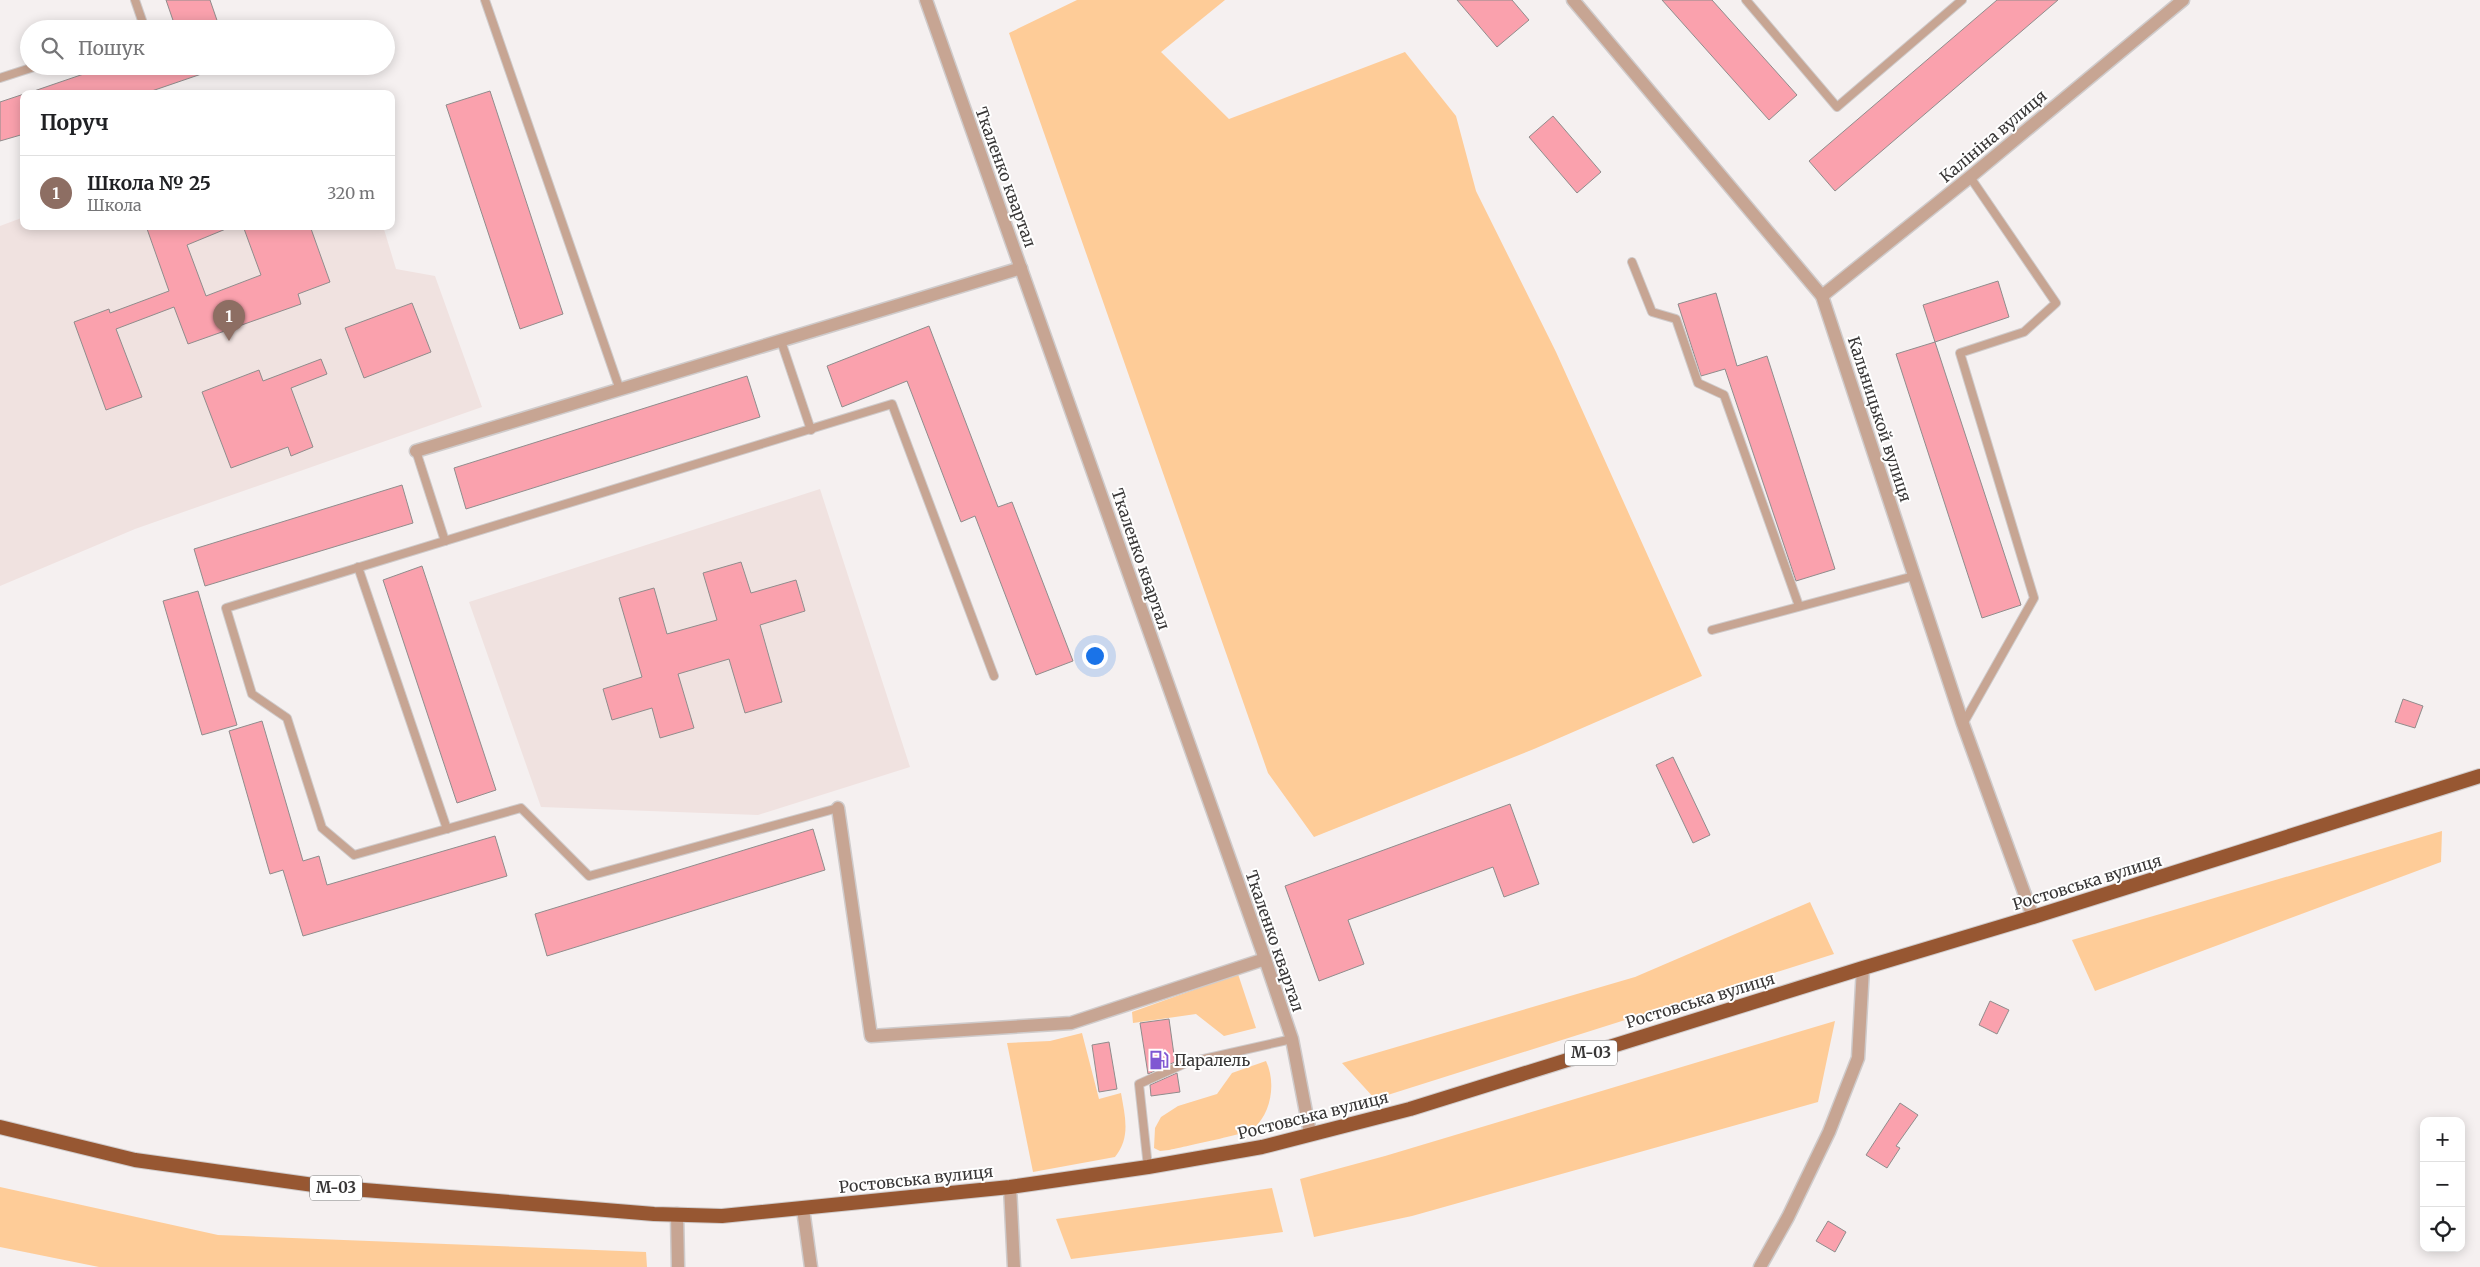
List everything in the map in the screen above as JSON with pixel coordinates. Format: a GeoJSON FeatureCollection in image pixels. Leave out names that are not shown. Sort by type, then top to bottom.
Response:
{"type":"FeatureCollection","features":[{"type":"Feature","properties":{"kind":"highway","name":"Ростовська вулиця"},"geometry":{"type":"LineString","coordinates":[[677,1214],[722,1216],[1010,1187],[1148,1167],[1262,1146],[1410,1109],[2033,917],[2480,776]]}},
{"type":"Feature","properties":{"kind":"highway","name":"М-03"},"geometry":{"type":"LineString","coordinates":[[0,1127],[134,1160],[328,1187],[677,1214]]}},
{"type":"Feature","properties":{"kind":"street","name":"Ткаленко квартал"},"geometry":{"type":"LineString","coordinates":[[926,0],[1265,959],[1292,1039],[1310,1133]]}},
{"type":"Feature","properties":{"kind":"street","name":"Кальницькой вулиця"},"geometry":{"type":"LineString","coordinates":[[1573,0],[1822,296],[1963,724],[2033,917]]}},
{"type":"Feature","properties":{"kind":"street","name":"Калініна вулиця"},"geometry":{"type":"LineString","coordinates":[[1822,296],[1970,177],[2183,0]]}},
{"type":"Feature","properties":{"kind":"street"},"geometry":{"type":"LineString","coordinates":[[416,451],[1021,268]]}},
{"type":"Feature","properties":{"kind":"street"},"geometry":{"type":"LineString","coordinates":[[838,808],[871,1036],[1071,1023],[1265,959]]}},
{"type":"Feature","properties":{"kind":"street"},"geometry":{"type":"LineString","coordinates":[[1760,1267],[1788,1217],[1829,1132],[1858,1058],[1863,968]]}},
{"type":"Feature","properties":{"kind":"street"},"geometry":{"type":"LineString","coordinates":[[1010,1187],[1014,1267]]}},
{"type":"Feature","properties":{"kind":"street"},"geometry":{"type":"LineString","coordinates":[[803,1208],[811,1267]]}},
{"type":"Feature","properties":{"kind":"street"},"geometry":{"type":"LineString","coordinates":[[677,1214],[678,1267]]}},
{"type":"Feature","properties":{"kind":"lane"},"geometry":{"type":"LineString","coordinates":[[135,0],[143,20]]}},
{"type":"Feature","properties":{"kind":"lane"},"geometry":{"type":"LineString","coordinates":[[486,0],[620,390]]}},
{"type":"Feature","properties":{"kind":"lane"},"geometry":{"type":"LineString","coordinates":[[1746,0],[1837,107],[1962,0]]}},
{"type":"Feature","properties":{"kind":"lane"},"geometry":{"type":"LineString","coordinates":[[0,78],[20,71]]}},
{"type":"Feature","properties":{"kind":"lane"},"geometry":{"type":"LineString","coordinates":[[1963,724],[2034,598],[1960,354],[2024,332],[2056,303],[1970,177]]}},
{"type":"Feature","properties":{"kind":"lane"},"geometry":{"type":"LineString","coordinates":[[1632,262],[1652,312],[1676,319],[1698,383],[1724,395],[1799,606]]}},
{"type":"Feature","properties":{"kind":"lane"},"geometry":{"type":"LineString","coordinates":[[781,341],[811,430]]}},
{"type":"Feature","properties":{"kind":"lane"},"geometry":{"type":"LineString","coordinates":[[838,808],[589,876],[521,808],[354,855],[322,828],[287,718],[252,694],[226,608],[892,404],[994,676]]}},
{"type":"Feature","properties":{"kind":"lane"},"geometry":{"type":"LineString","coordinates":[[416,451],[445,541]]}},
{"type":"Feature","properties":{"kind":"lane"},"geometry":{"type":"LineString","coordinates":[[358,567],[447,829]]}},
{"type":"Feature","properties":{"kind":"lane"},"geometry":{"type":"LineString","coordinates":[[1712,630],[1914,576]]}},
{"type":"Feature","properties":{"kind":"lane"},"geometry":{"type":"LineString","coordinates":[[1148,1167],[1139,1084],[1186,1063],[1292,1039]]}},
{"type":"Feature","properties":{"kind":"shaded area"},"geometry":{"type":"Polygon","coordinates":[[[1077,0],[1225,0],[1161,52],[1229,119],[1405,52],[1456,116],[1476,191],[1556,352],[1702,676],[1534,749],[1314,837],[1268,773],[1009,33],[1077,0]]]}},
{"type":"Feature","properties":{"kind":"shaded area"},"geometry":{"type":"Polygon","coordinates":[[[20,218],[20,230],[384,230],[396,269],[435,276],[482,407],[135,529],[0,586],[0,226],[20,218]]]}},
{"type":"Feature","properties":{"kind":"shaded area"},"geometry":{"type":"Polygon","coordinates":[[[820,489],[910,767],[758,815],[541,807],[469,602],[820,489]]]}},
{"type":"Feature","properties":{"kind":"shaded area"},"geometry":{"type":"Polygon","coordinates":[[[2442,831],[2441,862],[2095,991],[2072,940],[2442,831]]]}},
{"type":"Feature","properties":{"kind":"shaded area"},"geometry":{"type":"Polygon","coordinates":[[[1810,902],[1834,954],[1375,1099],[1342,1063],[1635,977],[1810,902]]]}},
{"type":"Feature","properties":{"kind":"shaded area"},"geometry":{"type":"Polygon","coordinates":[[[1238,974],[1256,1028],[1224,1036],[1196,1014],[1133,1023],[1132,1012],[1238,974]]]}},
{"type":"Feature","properties":{"kind":"shaded area"},"geometry":{"type":"Polygon","coordinates":[[[1835,1021],[1818,1102],[1412,1216],[1314,1237],[1300,1179],[1385,1156],[1835,1021]]]}},
{"type":"Feature","properties":{"kind":"shaded area"},"geometry":{"type":"Polygon","coordinates":[[[1082,1033],[1099,1099],[1121,1093],[1126,1126],[1123,1142],[1115,1157],[1033,1172],[1007,1043],[1050,1041],[1082,1033]]]}},
{"type":"Feature","properties":{"kind":"shaded area"},"geometry":{"type":"Polygon","coordinates":[[[1266,1061],[1271,1078],[1270,1097],[1264,1115],[1253,1129],[1169,1150],[1160,1151],[1154,1148],[1155,1128],[1161,1117],[1178,1106],[1217,1094],[1232,1073],[1266,1061]]]}},
{"type":"Feature","properties":{"kind":"shaded area"},"geometry":{"type":"Polygon","coordinates":[[[0,1187],[218,1235],[646,1252],[647,1267],[99,1267],[0,1247],[0,1187]]]}},
{"type":"Feature","properties":{"kind":"shaded area"},"geometry":{"type":"Polygon","coordinates":[[[1272,1188],[1283,1232],[1071,1259],[1056,1219],[1272,1188]]]}},
{"type":"Feature","properties":{"kind":"building"},"geometry":{"type":"Polygon","coordinates":[[[166,0],[210,0],[217,20],[173,20],[166,0]]]}},
{"type":"Feature","properties":{"kind":"building"},"geometry":{"type":"Polygon","coordinates":[[[1457,0],[1512,0],[1529,20],[1497,47],[1457,0]]]}},
{"type":"Feature","properties":{"kind":"building"},"geometry":{"type":"Polygon","coordinates":[[[1662,0],[1712,0],[1797,95],[1769,120],[1662,0]]]}},
{"type":"Feature","properties":{"kind":"building"},"geometry":{"type":"Polygon","coordinates":[[[1997,0],[2058,0],[1835,191],[1809,161],[1997,0]]]}},
{"type":"Feature","properties":{"kind":"building"},"geometry":{"type":"Polygon","coordinates":[[[81,75],[198,75],[155,90],[37,90],[81,75]]]}},
{"type":"Feature","properties":{"kind":"building"},"geometry":{"type":"Polygon","coordinates":[[[490,91],[563,314],[520,329],[446,105],[490,91]]]}},
{"type":"Feature","properties":{"kind":"building"},"geometry":{"type":"Polygon","coordinates":[[[20,95],[20,135],[0,141],[0,102],[20,95]]]}},
{"type":"Feature","properties":{"kind":"building"},"geometry":{"type":"Polygon","coordinates":[[[1553,116],[1601,172],[1577,193],[1529,137],[1553,116]]]}},
{"type":"Feature","properties":{"kind":"building"},"geometry":{"type":"Polygon","coordinates":[[[147,230],[223,230],[187,245],[206,296],[261,275],[244,230],[311,230],[330,282],[298,294],[301,304],[188,344],[174,307],[116,329],[142,397],[106,410],[74,322],[109,309],[110,313],[169,291],[147,230]]]}},
{"type":"Feature","properties":{"kind":"building"},"geometry":{"type":"Polygon","coordinates":[[[1998,281],[2009,317],[1935,342],[1923,305],[1998,281]]]}},
{"type":"Feature","properties":{"kind":"building"},"geometry":{"type":"Polygon","coordinates":[[[1716,293],[1737,366],[1767,356],[1835,569],[1796,581],[1725,369],[1701,376],[1678,304],[1716,293]]]}},
{"type":"Feature","properties":{"kind":"building"},"geometry":{"type":"Polygon","coordinates":[[[412,303],[431,352],[364,378],[345,328],[412,303]]]}},
{"type":"Feature","properties":{"kind":"building"},"geometry":{"type":"Polygon","coordinates":[[[929,326],[998,507],[1012,502],[1073,661],[1036,675],[975,516],[961,522],[907,381],[842,407],[827,366],[929,326]]]}},
{"type":"Feature","properties":{"kind":"building"},"geometry":{"type":"Polygon","coordinates":[[[1935,342],[2021,605],[1982,618],[1896,354],[1935,342]]]}},
{"type":"Feature","properties":{"kind":"building"},"geometry":{"type":"Polygon","coordinates":[[[321,359],[327,374],[291,388],[313,447],[291,456],[288,447],[231,468],[202,392],[259,370],[263,381],[321,359]]]}},
{"type":"Feature","properties":{"kind":"building"},"geometry":{"type":"Polygon","coordinates":[[[747,376],[760,417],[466,509],[454,468],[747,376]]]}},
{"type":"Feature","properties":{"kind":"building"},"geometry":{"type":"Polygon","coordinates":[[[402,485],[413,523],[205,586],[194,549],[402,485]]]}},
{"type":"Feature","properties":{"kind":"building"},"geometry":{"type":"Polygon","coordinates":[[[741,562],[751,593],[796,580],[805,611],[760,625],[782,702],[745,713],[729,659],[678,674],[694,728],[660,738],[652,708],[612,720],[603,689],[642,677],[619,598],[654,588],[667,634],[717,620],[703,573],[741,562]]]}},
{"type":"Feature","properties":{"kind":"building"},"geometry":{"type":"Polygon","coordinates":[[[422,566],[496,790],[457,803],[383,580],[422,566]]]}},
{"type":"Feature","properties":{"kind":"building"},"geometry":{"type":"Polygon","coordinates":[[[198,591],[237,725],[202,735],[163,601],[198,591]]]}},
{"type":"Feature","properties":{"kind":"building"},"geometry":{"type":"Polygon","coordinates":[[[2403,699],[2423,706],[2415,728],[2395,722],[2403,699]]]}},
{"type":"Feature","properties":{"kind":"building"},"geometry":{"type":"Polygon","coordinates":[[[262,721],[303,861],[319,856],[327,885],[495,836],[507,876],[303,936],[283,870],[270,874],[229,731],[262,721]]]}},
{"type":"Feature","properties":{"kind":"building"},"geometry":{"type":"Polygon","coordinates":[[[1673,757],[1710,835],[1693,843],[1656,765],[1673,757]]]}},
{"type":"Feature","properties":{"kind":"building"},"geometry":{"type":"Polygon","coordinates":[[[1510,804],[1539,884],[1504,897],[1493,867],[1348,920],[1364,964],[1319,981],[1285,886],[1510,804]]]}},
{"type":"Feature","properties":{"kind":"building"},"geometry":{"type":"Polygon","coordinates":[[[813,829],[825,870],[547,956],[535,914],[813,829]]]}},
{"type":"Feature","properties":{"kind":"building"},"geometry":{"type":"Polygon","coordinates":[[[1990,1001],[2009,1010],[1997,1034],[1979,1025],[1990,1001]]]}},
{"type":"Feature","properties":{"kind":"building"},"geometry":{"type":"Polygon","coordinates":[[[1169,1019],[1175,1062],[1148,1074],[1140,1023],[1169,1019]]]}},
{"type":"Feature","properties":{"kind":"building"},"geometry":{"type":"Polygon","coordinates":[[[1109,1042],[1117,1089],[1099,1092],[1092,1045],[1109,1042]]]}},
{"type":"Feature","properties":{"kind":"building"},"geometry":{"type":"Polygon","coordinates":[[[1177,1073],[1180,1092],[1151,1096],[1150,1085],[1177,1073]]]}},
{"type":"Feature","properties":{"kind":"building"},"geometry":{"type":"Polygon","coordinates":[[[1900,1103],[1918,1115],[1896,1146],[1900,1148],[1887,1168],[1866,1155],[1900,1103]]]}},
{"type":"Feature","properties":{"kind":"building"},"geometry":{"type":"Polygon","coordinates":[[[1828,1221],[1846,1232],[1835,1252],[1816,1241],[1828,1221]]]}},
{"type":"Feature","properties":{"kind":"place","name":"Школа № 25"},"geometry":{"type":"Point","coordinates":[229,341]}},
{"type":"Feature","properties":{"kind":"place","name":"Паралель"},"geometry":{"type":"Point","coordinates":[1159,1060]}}]}
